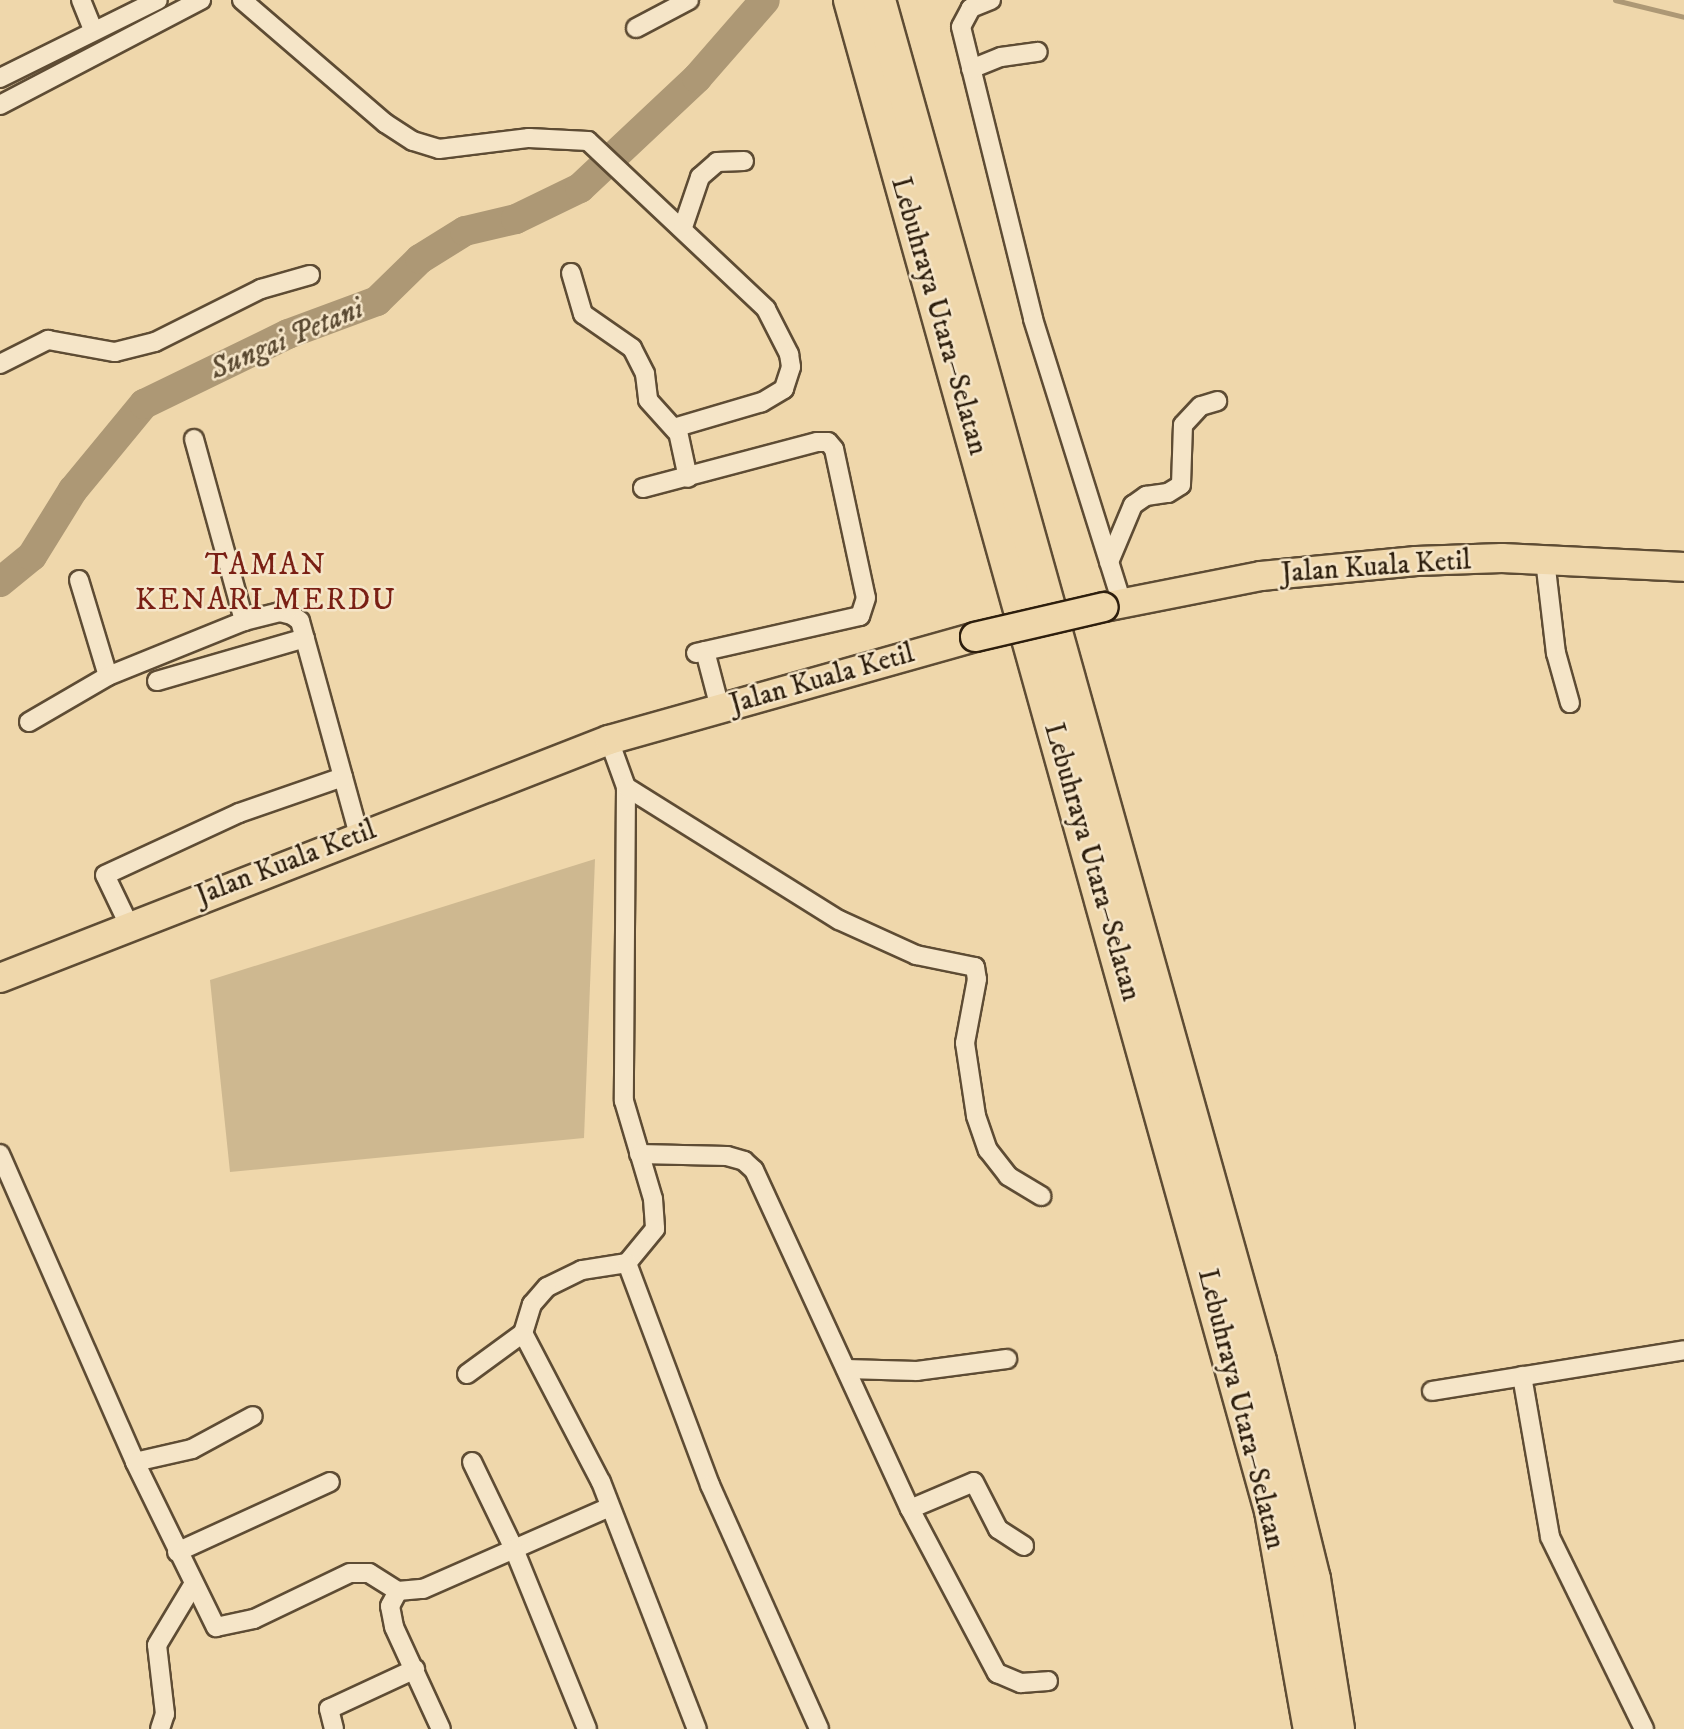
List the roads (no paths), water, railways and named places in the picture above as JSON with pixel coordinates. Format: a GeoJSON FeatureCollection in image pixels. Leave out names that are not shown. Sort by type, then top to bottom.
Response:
{"type":"FeatureCollection","features":[{"type":"Feature","properties":{"kind":"highway","name":"Lebuhraya Utara–Selatan"},"geometry":{"type":"LineString","coordinates":[[866,6],[1264,1485],[1310,1729]]}},
{"type":"Feature","properties":{"kind":"highway","name":"Lebuhraya Utara–Selatan"},"geometry":{"type":"LineString","coordinates":[[866,6],[1260,1361],[1314,1579],[1338,1729]]}},
{"type":"Feature","properties":{"kind":"main road","name":"Jalan Kuala Ketil"},"geometry":{"type":"LineString","coordinates":[[0,978],[359,835],[609,740],[975,637],[1113,605],[1261,576],[1416,561],[1545,560],[1684,567]]}},
{"type":"Feature","properties":{"kind":"street"},"geometry":{"type":"LineString","coordinates":[[81,0],[93,30]]}},
{"type":"Feature","properties":{"kind":"street"},"geometry":{"type":"LineString","coordinates":[[0,78],[93,30],[159,0]]}},
{"type":"Feature","properties":{"kind":"street"},"geometry":{"type":"LineString","coordinates":[[0,106],[201,0]]}},
{"type":"Feature","properties":{"kind":"street"},"geometry":{"type":"LineString","coordinates":[[242,0],[385,123],[413,141],[439,149],[529,138],[588,141],[619,166],[766,309],[791,367],[783,389],[775,396],[684,422],[676,432]]}},
{"type":"Feature","properties":{"kind":"street"},"geometry":{"type":"LineString","coordinates":[[636,28],[689,0]]}},
{"type":"Feature","properties":{"kind":"street"},"geometry":{"type":"LineString","coordinates":[[991,0],[971,8],[961,27],[1033,320],[1109,562],[1113,605]]}},
{"type":"Feature","properties":{"kind":"street"},"geometry":{"type":"LineString","coordinates":[[971,69],[1001,57],[1038,52]]}},
{"type":"Feature","properties":{"kind":"street"},"geometry":{"type":"LineString","coordinates":[[683,227],[696,185],[709,167],[744,161]]}},
{"type":"Feature","properties":{"kind":"street"},"geometry":{"type":"LineString","coordinates":[[571,273],[583,314],[632,348],[645,374],[648,400],[676,432],[688,478]]}},
{"type":"Feature","properties":{"kind":"street"},"geometry":{"type":"LineString","coordinates":[[0,364],[48,340],[102,352],[155,342],[261,289],[310,275]]}},
{"type":"Feature","properties":{"kind":"street"},"geometry":{"type":"LineString","coordinates":[[1109,562],[1133,505],[1146,496],[1168,493],[1181,485],[1183,425],[1201,406],[1217,401]]}},
{"type":"Feature","properties":{"kind":"street"},"geometry":{"type":"LineString","coordinates":[[194,439],[244,621]]}},
{"type":"Feature","properties":{"kind":"street"},"geometry":{"type":"LineString","coordinates":[[643,488],[828,442],[834,449],[866,598],[863,611],[854,620],[701,652],[720,708]]}},
{"type":"Feature","properties":{"kind":"street"},"geometry":{"type":"LineString","coordinates":[[1545,560],[1556,653],[1563,692],[1570,703]]}},
{"type":"Feature","properties":{"kind":"street"},"geometry":{"type":"LineString","coordinates":[[79,580],[108,676]]}},
{"type":"Feature","properties":{"kind":"street"},"geometry":{"type":"LineString","coordinates":[[29,722],[108,676],[244,621],[280,612],[292,615],[300,621],[359,835]]}},
{"type":"Feature","properties":{"kind":"street"},"geometry":{"type":"LineString","coordinates":[[157,681],[304,638]]}},
{"type":"Feature","properties":{"kind":"street"},"geometry":{"type":"LineString","coordinates":[[467,1374],[523,1333],[532,1304],[547,1287],[582,1270],[627,1263],[655,1230],[653,1199],[624,1101],[626,786],[609,740]]}},
{"type":"Feature","properties":{"kind":"street"},"geometry":{"type":"LineString","coordinates":[[129,925],[105,875],[239,813],[343,778]]}},
{"type":"Feature","properties":{"kind":"street"},"geometry":{"type":"LineString","coordinates":[[626,786],[839,920],[916,955],[975,967],[977,979],[965,1043],[976,1116],[988,1150],[1001,1168],[1041,1196]]}},
{"type":"Feature","properties":{"kind":"street"},"geometry":{"type":"LineString","coordinates":[[0,1154],[135,1462],[216,1627],[254,1619],[350,1573],[369,1573],[398,1591],[423,1589],[610,1507]]}},
{"type":"Feature","properties":{"kind":"street"},"geometry":{"type":"LineString","coordinates":[[639,1154],[727,1156],[750,1164],[910,1510],[997,1673],[1021,1683],[1048,1681]]}},
{"type":"Feature","properties":{"kind":"street"},"geometry":{"type":"LineString","coordinates":[[627,1263],[710,1485],[819,1729]]}},
{"type":"Feature","properties":{"kind":"street"},"geometry":{"type":"LineString","coordinates":[[523,1333],[590,1458],[697,1729]]}},
{"type":"Feature","properties":{"kind":"street"},"geometry":{"type":"LineString","coordinates":[[1432,1391],[1684,1350]]}},
{"type":"Feature","properties":{"kind":"street"},"geometry":{"type":"LineString","coordinates":[[846,1369],[917,1371],[1007,1359]]}},
{"type":"Feature","properties":{"kind":"street"},"geometry":{"type":"LineString","coordinates":[[1522,1377],[1550,1537],[1644,1729]]}},
{"type":"Feature","properties":{"kind":"street"},"geometry":{"type":"LineString","coordinates":[[135,1462],[192,1449],[253,1416]]}},
{"type":"Feature","properties":{"kind":"street"},"geometry":{"type":"LineString","coordinates":[[472,1462],[514,1549],[587,1729]]}},
{"type":"Feature","properties":{"kind":"street"},"geometry":{"type":"LineString","coordinates":[[177,1552],[330,1482]]}},
{"type":"Feature","properties":{"kind":"street"},"geometry":{"type":"LineString","coordinates":[[910,1510],[974,1482],[998,1530],[1024,1546]]}},
{"type":"Feature","properties":{"kind":"street"},"geometry":{"type":"LineString","coordinates":[[160,1729],[165,1714],[158,1645],[193,1584]]}},
{"type":"Feature","properties":{"kind":"street"},"geometry":{"type":"LineString","coordinates":[[398,1591],[391,1616],[441,1729]]}},
{"type":"Feature","properties":{"kind":"street"},"geometry":{"type":"LineString","coordinates":[[334,1729],[329,1709],[415,1669]]}},
{"type":"Feature","properties":{"kind":"waterway","name":"Sungai Petani"},"geometry":{"type":"LineString","coordinates":[[0,582],[32,556],[73,490],[144,404],[288,334],[377,301],[420,259],[465,231],[516,219],[580,188],[697,78],[765,0]]}},
{"type":"Feature","properties":{"kind":"waterway","name":"Sungai Petani"},"geometry":{"type":"LineString","coordinates":[[1615,0],[1684,17]]}},
{"type":"Feature","properties":{"kind":"district","name":"TAMAN KENARI MERDU"},"geometry":{"type":"Point","coordinates":[266,583]}}]}
